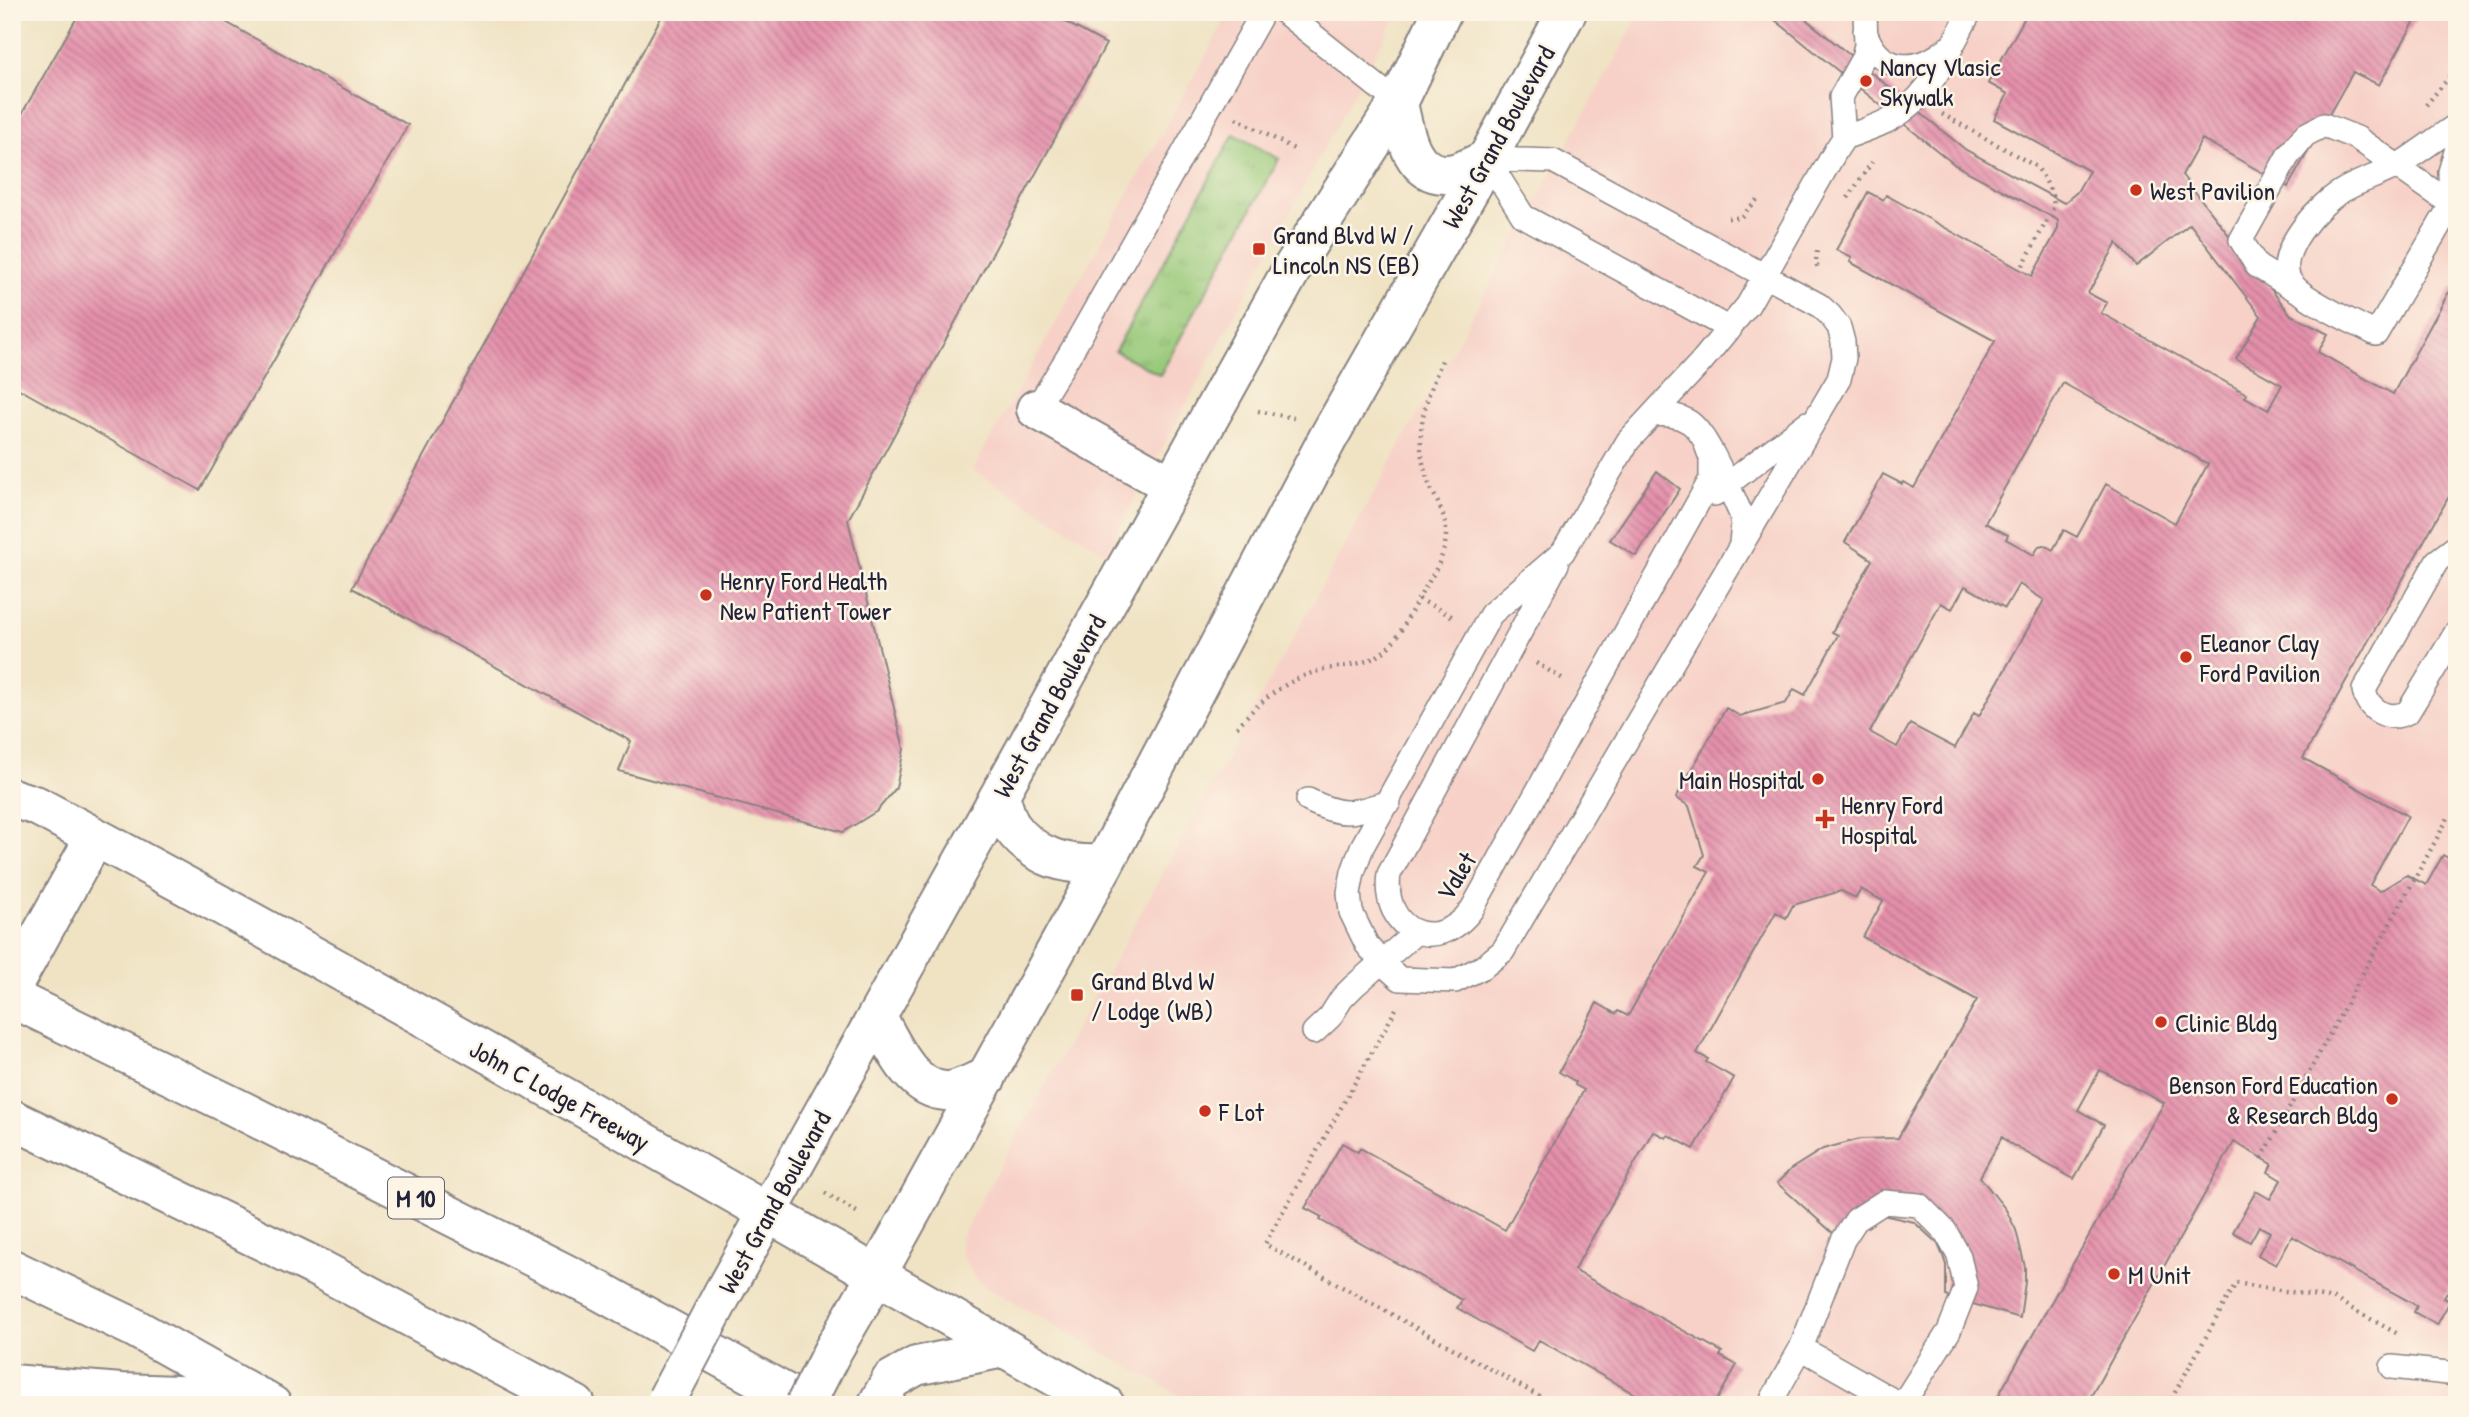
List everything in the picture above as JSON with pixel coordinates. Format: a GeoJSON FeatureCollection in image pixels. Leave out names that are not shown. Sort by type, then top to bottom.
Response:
{"type":"FeatureCollection","features":[{"type":"Feature","properties":{"kind":"main road","name":"West Grand Boulevard"},"geometry":{"type":"LineString","coordinates":[[664,1405],[723,1293],[1171,485],[1293,267],[1398,103],[1442,12]]}},
{"type":"Feature","properties":{"kind":"main road","name":"West Grand Boulevard"},"geometry":{"type":"LineString","coordinates":[[806,1405],[832,1352],[1104,864],[1328,438],[1487,159],[1567,12]]}},
{"type":"Feature","properties":{"kind":"main road"},"geometry":{"type":"LineString","coordinates":[[1398,103],[1408,144],[1417,160],[1429,169],[1444,175],[1463,171],[1487,159]]}},
{"type":"Feature","properties":{"kind":"main road"},"geometry":{"type":"LineString","coordinates":[[1037,409],[1171,485]]}},
{"type":"Feature","properties":{"kind":"main road"},"geometry":{"type":"LineString","coordinates":[[1000,795],[1010,824],[1028,845],[1054,860],[1080,865],[1104,864]]}},
{"type":"Feature","properties":{"kind":"main road","name":"John C Lodge Freeway"},"geometry":{"type":"LineString","coordinates":[[21,799],[95,837],[616,1126],[1105,1405]]}},
{"type":"Feature","properties":{"kind":"main road"},"geometry":{"type":"LineString","coordinates":[[12,987],[95,837]]}},
{"type":"Feature","properties":{"kind":"main road","name":"M 10"},"geometry":{"type":"LineString","coordinates":[[12,998],[600,1290],[806,1405]]}},
{"type":"Feature","properties":{"kind":"main road"},"geometry":{"type":"LineString","coordinates":[[877,1017],[904,1064],[925,1085],[946,1091],[987,1077]]}},
{"type":"Feature","properties":{"kind":"main road"},"geometry":{"type":"LineString","coordinates":[[12,1119],[316,1267],[576,1405]]}},
{"type":"Feature","properties":{"kind":"main road"},"geometry":{"type":"LineString","coordinates":[[12,1269],[133,1327],[263,1403]]}},
{"type":"Feature","properties":{"kind":"main road"},"geometry":{"type":"LineString","coordinates":[[884,1392],[916,1366],[1004,1348]]}},
{"type":"Feature","properties":{"kind":"main road"},"geometry":{"type":"LineString","coordinates":[[12,1384],[263,1403]]}},
{"type":"Feature","properties":{"kind":"lane"},"geometry":{"type":"LineString","coordinates":[[1037,409],[1263,12]]}},
{"type":"Feature","properties":{"kind":"lane"},"geometry":{"type":"LineString","coordinates":[[1284,12],[1398,103]]}},
{"type":"Feature","properties":{"kind":"lane"},"geometry":{"type":"LineString","coordinates":[[1843,138],[1884,122],[1916,100],[1929,86],[1970,12]]}},
{"type":"Feature","properties":{"kind":"lane"},"geometry":{"type":"LineString","coordinates":[[1865,22],[1872,50],[1885,61],[1902,65],[1922,63],[1933,59],[1952,44]]}},
{"type":"Feature","properties":{"kind":"lane"},"geometry":{"type":"LineString","coordinates":[[1314,1032],[1330,1017],[1342,998],[1415,933],[1394,915],[1388,886],[1389,874],[1563,552],[1628,441],[1730,329],[1748,305],[1843,138],[1841,97],[1863,58],[1865,22]]}},
{"type":"Feature","properties":{"kind":"lane"},"geometry":{"type":"LineString","coordinates":[[2454,207],[2357,138],[2324,125],[2305,135],[2288,156],[2241,240],[2257,266],[2376,334],[2454,207],[2450,172],[2457,148]]}},
{"type":"Feature","properties":{"kind":"lane"},"geometry":{"type":"LineString","coordinates":[[2301,293],[2290,282],[2285,268],[2288,253],[2318,211],[2341,191],[2398,166],[2457,125]]}},
{"type":"Feature","properties":{"kind":"lane"},"geometry":{"type":"LineString","coordinates":[[1487,159],[1553,161],[1819,305],[1839,327],[1844,358],[1839,379],[1503,951],[1483,967],[1455,981],[1400,979],[1367,945],[1351,912],[1349,893],[1362,846],[1389,802],[1491,614],[1563,552]]}},
{"type":"Feature","properties":{"kind":"lane"},"geometry":{"type":"LineString","coordinates":[[1487,159],[1523,216],[1730,329]]}},
{"type":"Feature","properties":{"kind":"lane"},"geometry":{"type":"LineString","coordinates":[[1652,415],[1667,414],[1679,417],[1698,428],[1741,514],[1743,524],[1740,547]]}},
{"type":"Feature","properties":{"kind":"lane"},"geometry":{"type":"LineString","coordinates":[[1693,511],[1817,415]]}},
{"type":"Feature","properties":{"kind":"lane","name":"Valet"},"geometry":{"type":"LineString","coordinates":[[1415,933],[1427,934],[1454,926],[1464,920],[1472,909],[1710,480],[1711,458],[1704,439]]}},
{"type":"Feature","properties":{"kind":"lane"},"geometry":{"type":"LineString","coordinates":[[2457,546],[2437,561],[2364,690],[2366,701],[2372,709],[2388,716],[2399,717],[2408,712],[2457,631]]}},
{"type":"Feature","properties":{"kind":"lane"},"geometry":{"type":"LineString","coordinates":[[1308,800],[1340,813],[1389,802]]}},
{"type":"Feature","properties":{"kind":"lane"},"geometry":{"type":"LineString","coordinates":[[1769,1405],[1801,1348],[1843,1240],[1856,1220],[1884,1202],[1919,1205],[1945,1231],[1959,1256],[1966,1288],[1949,1332],[1902,1405],[1801,1348]]}},
{"type":"Feature","properties":{"kind":"lane"},"geometry":{"type":"LineString","coordinates":[[2392,1367],[2457,1374]]}},
{"type":"Feature","properties":{"kind":"path"},"geometry":{"type":"LineString","coordinates":[[2421,110],[2457,68]]}},
{"type":"Feature","properties":{"kind":"path"},"geometry":{"type":"LineString","coordinates":[[1227,114],[1294,149]]}},
{"type":"Feature","properties":{"kind":"path"},"geometry":{"type":"LineString","coordinates":[[1941,114],[2037,167],[2046,181],[2053,196],[2054,207],[2021,269]]}},
{"type":"Feature","properties":{"kind":"path"},"geometry":{"type":"LineString","coordinates":[[1237,727],[1267,696],[1289,682],[1311,673],[1359,664],[1383,653],[1398,635],[1438,565],[1446,541],[1446,528],[1425,471],[1420,425],[1425,401],[1443,358]]}},
{"type":"Feature","properties":{"kind":"path"},"geometry":{"type":"LineString","coordinates":[[1257,411],[1302,420]]}},
{"type":"Feature","properties":{"kind":"path"},"geometry":{"type":"LineString","coordinates":[[2262,1158],[2448,818],[2456,820]]}},
{"type":"Feature","properties":{"kind":"path"},"geometry":{"type":"LineString","coordinates":[[1401,1002],[1265,1244],[1555,1405]]}},
{"type":"Feature","properties":{"kind":"path"},"geometry":{"type":"LineString","coordinates":[[825,1193],[860,1214]]}},
{"type":"Feature","properties":{"kind":"path"},"geometry":{"type":"LineString","coordinates":[[2168,1405],[2236,1283],[2334,1299],[2409,1340]]}},
{"type":"Feature","properties":{"kind":"shaded area"},"geometry":{"type":"Polygon","coordinates":[[[1207,12],[1398,12],[1106,553],[973,470],[1224,23],[1207,12]]]}},
{"type":"Feature","properties":{"kind":"shaded area","name":"Henry Ford Hospital"},"geometry":{"type":"Polygon","coordinates":[[[1641,12],[2457,12],[2457,1405],[1197,1405],[980,1284],[975,1278],[962,1255],[960,1238],[1641,12]]]}},
{"type":"Feature","properties":{"kind":"green space"},"geometry":{"type":"Polygon","coordinates":[[[1234,134],[1279,159],[1160,375],[1115,351],[1234,134]]]}},
{"type":"Feature","properties":{"kind":"building"},"geometry":{"type":"Polygon","coordinates":[[[80,12],[208,12],[408,125],[200,490],[12,385],[12,131],[80,12]]]}},
{"type":"Feature","properties":{"kind":"building"},"geometry":{"type":"Polygon","coordinates":[[[664,12],[1047,12],[1106,44],[848,520],[904,749],[896,788],[877,811],[843,832],[619,771],[631,741],[352,588],[664,12]]]}},
{"type":"Feature","properties":{"kind":"building"},"geometry":{"type":"Polygon","coordinates":[[[1765,12],[1797,12],[1966,150],[2064,203],[2077,192],[2089,171],[1994,119],[2008,94],[1988,83],[2028,12],[2420,12],[2379,85],[2353,72],[2288,187],[2202,139],[2182,175],[2291,315],[2328,334],[2318,352],[2393,394],[2451,288],[2457,291],[2457,482],[2303,758],[2408,816],[2370,885],[2380,891],[2407,875],[2426,885],[2443,855],[2457,863],[2453,870],[2457,871],[2457,1275],[2444,1298],[2450,1301],[2437,1325],[2414,1312],[2417,1306],[2292,1236],[2276,1265],[2258,1255],[2270,1232],[2259,1226],[2250,1242],[2233,1232],[2256,1191],[2270,1199],[2281,1180],[2268,1172],[2272,1164],[2234,1142],[2086,1405],[1993,1405],[2164,1103],[2100,1070],[2078,1110],[2104,1125],[2074,1179],[2002,1137],[1980,1177],[2006,1210],[2016,1230],[2025,1267],[2020,1318],[1946,1296],[1946,1265],[1938,1244],[1914,1222],[1883,1215],[1834,1234],[1777,1183],[1791,1169],[1823,1149],[1860,1139],[1898,1138],[1977,1000],[1863,937],[1883,901],[1861,889],[1856,898],[1841,891],[1793,905],[1786,918],[1776,912],[1697,1053],[1708,1059],[1706,1062],[1734,1078],[1694,1149],[1668,1135],[1666,1138],[1653,1131],[1574,1270],[1722,1352],[1720,1356],[1737,1365],[1714,1405],[1654,1405],[1539,1340],[1532,1351],[1457,1308],[1462,1300],[1320,1220],[1322,1217],[1305,1208],[1342,1143],[1358,1152],[1360,1148],[1505,1230],[1584,1090],[1559,1072],[1597,1003],[1616,1014],[1618,1011],[1628,1016],[1709,872],[1697,866],[1704,855],[1689,806],[1676,798],[1726,708],[1740,716],[1786,703],[1794,689],[1805,695],[1838,635],[1832,632],[1872,560],[1845,542],[1883,474],[1914,488],[1995,341],[1850,262],[1852,258],[1836,250],[1868,192],[1883,200],[1886,195],[2032,276],[2058,229],[2058,220],[1955,165],[1765,12]],[[2190,224],[2136,266],[2117,243],[2088,293],[2107,303],[2101,313],[2247,394],[2245,397],[2268,410],[2282,385],[2236,359],[2261,316],[2190,224]],[[2063,383],[1985,523],[2008,535],[2006,539],[2034,555],[2039,546],[2044,545],[2053,550],[2064,530],[2077,537],[2106,484],[2175,523],[2208,464],[2063,383]],[[2019,584],[2005,608],[1965,586],[1952,609],[1941,603],[1870,732],[1897,747],[1910,724],[1955,748],[1974,713],[1979,716],[2044,600],[2019,584]]]}},
{"type":"Feature","properties":{"kind":"building"},"geometry":{"type":"Polygon","coordinates":[[[1657,471],[1680,489],[1636,556],[1610,540],[1657,471]]]}},
{"type":"Feature","properties":{"kind":"place","name":"Nancy Vlasic Skywalk"},"geometry":{"type":"Point","coordinates":[1866,81]}},
{"type":"Feature","properties":{"kind":"place","name":"West Pavilion"},"geometry":{"type":"Point","coordinates":[2136,190]}},
{"type":"Feature","properties":{"kind":"place","name":"Grand Blvd W / Lincoln NS (EB)"},"geometry":{"type":"Point","coordinates":[1259,249]}},
{"type":"Feature","properties":{"kind":"place","name":"Henry Ford Health New Patient Tower"},"geometry":{"type":"Point","coordinates":[706,595]}},
{"type":"Feature","properties":{"kind":"place","name":"Eleanor Clay Ford Pavilion"},"geometry":{"type":"Point","coordinates":[2186,657]}},
{"type":"Feature","properties":{"kind":"place","name":"Main Hospital"},"geometry":{"type":"Point","coordinates":[1818,779]}},
{"type":"Feature","properties":{"kind":"place","name":"Henry Ford Hospital"},"geometry":{"type":"Point","coordinates":[1825,819]}},
{"type":"Feature","properties":{"kind":"place","name":"Grand Blvd W / Lodge (WB)"},"geometry":{"type":"Point","coordinates":[1077,995]}},
{"type":"Feature","properties":{"kind":"place","name":"Clinic Bldg"},"geometry":{"type":"Point","coordinates":[2161,1022]}},
{"type":"Feature","properties":{"kind":"place","name":"Benson Ford Education & Research Bldg"},"geometry":{"type":"Point","coordinates":[2392,1099]}},
{"type":"Feature","properties":{"kind":"place","name":"F Lot"},"geometry":{"type":"Point","coordinates":[1205,1111]}},
{"type":"Feature","properties":{"kind":"place","name":"M Unit"},"geometry":{"type":"Point","coordinates":[2114,1274]}}]}
